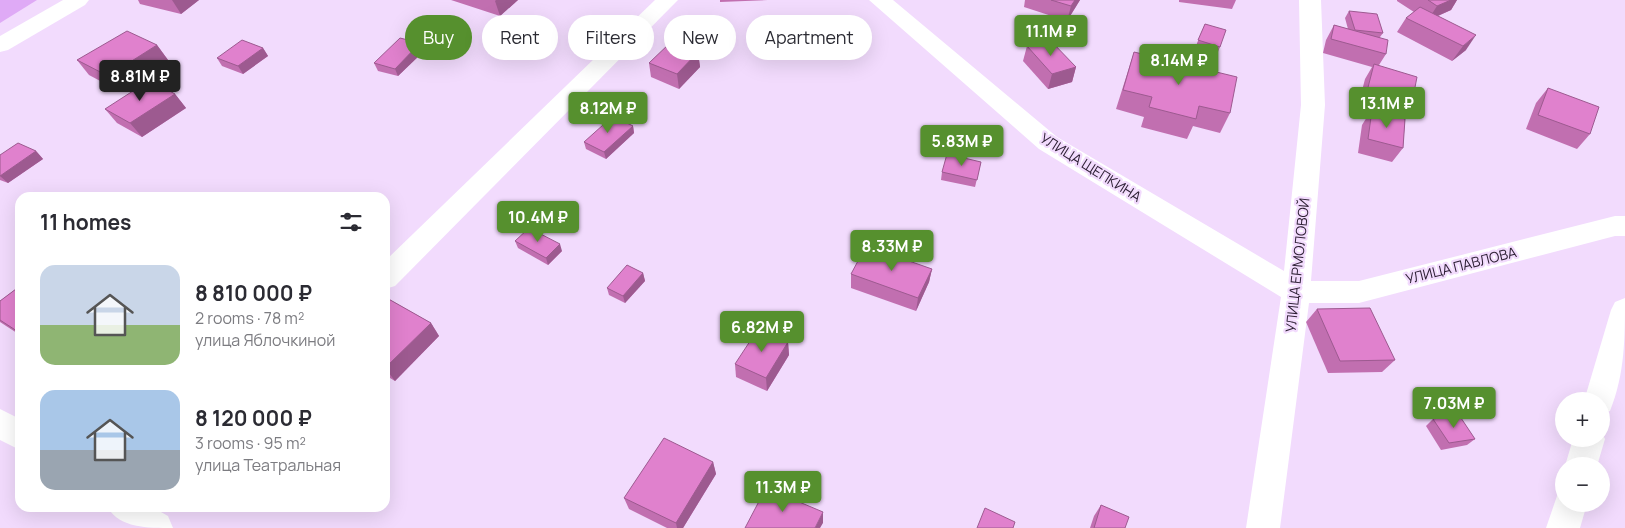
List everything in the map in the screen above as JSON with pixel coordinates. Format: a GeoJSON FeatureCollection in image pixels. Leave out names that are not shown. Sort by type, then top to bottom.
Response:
{"type":"FeatureCollection","features":[{"type":"Feature","properties":{"kind":"street"},"geometry":{"type":"LineString","coordinates":[[0,45],[78,0]]}},
{"type":"Feature","properties":{"kind":"street"},"geometry":{"type":"LineString","coordinates":[[390,273],[667,0]]}},
{"type":"Feature","properties":{"kind":"street","name":"УЛИЦА ЩЕПКИНА"},"geometry":{"type":"LineString","coordinates":[[880,0],[1048,143],[1296,292]]}},
{"type":"Feature","properties":{"kind":"street","name":"УЛИЦА ЕРМОЛОВОЙ"},"geometry":{"type":"LineString","coordinates":[[1263,528],[1296,292],[1313,105],[1310,0]]}},
{"type":"Feature","properties":{"kind":"street","name":"УЛИЦА ПАВЛОВА"},"geometry":{"type":"LineString","coordinates":[[1296,292],[1359,292],[1615,226],[1625,226]]}},
{"type":"Feature","properties":{"kind":"street"},"geometry":{"type":"LineString","coordinates":[[1602,392],[1625,310]]}},
{"type":"Feature","properties":{"kind":"street"},"geometry":{"type":"LineString","coordinates":[[0,423],[15,433]]}},
{"type":"Feature","properties":{"kind":"street"},"geometry":{"type":"LineString","coordinates":[[1563,528],[1568,512]]}},
{"type":"Feature","properties":{"kind":"shaded area"},"geometry":{"type":"Polygon","coordinates":[[[0,0],[37,0],[0,23],[0,0]]]}},
{"type":"Feature","properties":{"kind":"building"},"geometry":{"type":"Polygon","coordinates":[[[1051,0],[1075,0],[1071,6],[1051,0]]]}},
{"type":"Feature","properties":{"kind":"building"},"geometry":{"type":"Polygon","coordinates":[[[1428,0],[1451,0],[1437,6],[1428,0]]]}},
{"type":"Feature","properties":{"kind":"building"},"geometry":{"type":"Polygon","coordinates":[[[1420,7],[1476,35],[1463,46],[1406,18],[1420,7]]]}},
{"type":"Feature","properties":{"kind":"building"},"geometry":{"type":"Polygon","coordinates":[[[1349,11],[1377,14],[1383,33],[1355,30],[1349,11]]]}},
{"type":"Feature","properties":{"kind":"building"},"geometry":{"type":"Polygon","coordinates":[[[1205,24],[1226,30],[1220,47],[1198,40],[1205,24]]]}},
{"type":"Feature","properties":{"kind":"building"},"geometry":{"type":"Polygon","coordinates":[[[1334,25],[1388,40],[1386,54],[1331,39],[1334,25]]]}},
{"type":"Feature","properties":{"kind":"building"},"geometry":{"type":"Polygon","coordinates":[[[127,31],[157,45],[108,76],[77,60],[127,31]]]}},
{"type":"Feature","properties":{"kind":"building"},"geometry":{"type":"Polygon","coordinates":[[[400,38],[405,39],[405,59],[395,69],[374,63],[400,38]]]}},
{"type":"Feature","properties":{"kind":"building"},"geometry":{"type":"Polygon","coordinates":[[[242,40],[263,48],[238,66],[217,58],[242,40]]]}},
{"type":"Feature","properties":{"kind":"building"},"geometry":{"type":"Polygon","coordinates":[[[1050,40],[1076,67],[1052,74],[1027,46],[1050,40]]]}},
{"type":"Feature","properties":{"kind":"building"},"geometry":{"type":"Polygon","coordinates":[[[664,49],[664,60],[690,60],[677,74],[649,63],[664,49]]]}},
{"type":"Feature","properties":{"kind":"building"},"geometry":{"type":"Polygon","coordinates":[[[1134,52],[1237,77],[1230,113],[1199,106],[1196,119],[1149,107],[1152,97],[1123,90],[1134,52]]]}},
{"type":"Feature","properties":{"kind":"building"},"geometry":{"type":"Polygon","coordinates":[[[1374,64],[1417,77],[1410,113],[1365,99],[1374,64]]]}},
{"type":"Feature","properties":{"kind":"building"},"geometry":{"type":"Polygon","coordinates":[[[150,80],[175,94],[130,123],[105,109],[150,80]]]}},
{"type":"Feature","properties":{"kind":"building"},"geometry":{"type":"Polygon","coordinates":[[[1548,88],[1599,107],[1590,134],[1538,115],[1548,88]]]}},
{"type":"Feature","properties":{"kind":"building"},"geometry":{"type":"Polygon","coordinates":[[[1372,110],[1405,119],[1403,148],[1368,139],[1372,110]]]}},
{"type":"Feature","properties":{"kind":"building"},"geometry":{"type":"Polygon","coordinates":[[[613,116],[633,126],[604,152],[584,142],[613,116]]]}},
{"type":"Feature","properties":{"kind":"building"},"geometry":{"type":"Polygon","coordinates":[[[18,143],[36,151],[0,176],[0,155],[18,143]]]}},
{"type":"Feature","properties":{"kind":"building"},"geometry":{"type":"Polygon","coordinates":[[[947,154],[981,162],[977,180],[942,172],[947,154]]]}},
{"type":"Feature","properties":{"kind":"building"},"geometry":{"type":"Polygon","coordinates":[[[529,228],[560,244],[546,258],[515,241],[529,228]]]}},
{"type":"Feature","properties":{"kind":"building"},"geometry":{"type":"Polygon","coordinates":[[[866,246],[932,269],[918,298],[851,274],[866,246]]]}},
{"type":"Feature","properties":{"kind":"building"},"geometry":{"type":"Polygon","coordinates":[[[627,265],[643,273],[623,296],[607,288],[627,265]]]}},
{"type":"Feature","properties":{"kind":"building"},"geometry":{"type":"Polygon","coordinates":[[[15,290],[15,330],[0,320],[0,301],[15,290]]]}},
{"type":"Feature","properties":{"kind":"building"},"geometry":{"type":"Polygon","coordinates":[[[390,300],[431,323],[390,363],[390,300]]]}},
{"type":"Feature","properties":{"kind":"building"},"geometry":{"type":"Polygon","coordinates":[[[1370,308],[1395,360],[1340,361],[1317,309],[1370,308]]]}},
{"type":"Feature","properties":{"kind":"building"},"geometry":{"type":"Polygon","coordinates":[[[758,329],[788,342],[766,378],[735,364],[758,329]]]}},
{"type":"Feature","properties":{"kind":"building"},"geometry":{"type":"Polygon","coordinates":[[[1459,415],[1475,439],[1449,443],[1433,419],[1459,415]]]}},
{"type":"Feature","properties":{"kind":"building"},"geometry":{"type":"Polygon","coordinates":[[[664,438],[713,462],[676,523],[624,498],[664,438]]]}},
{"type":"Feature","properties":{"kind":"building"},"geometry":{"type":"Polygon","coordinates":[[[766,488],[823,512],[815,528],[745,528],[766,488]]]}},
{"type":"Feature","properties":{"kind":"building"},"geometry":{"type":"Polygon","coordinates":[[[1101,505],[1129,517],[1125,528],[1094,528],[1101,505]]]}},
{"type":"Feature","properties":{"kind":"building"},"geometry":{"type":"Polygon","coordinates":[[[985,508],[1015,522],[1013,528],[977,528],[985,508]]]}}]}
